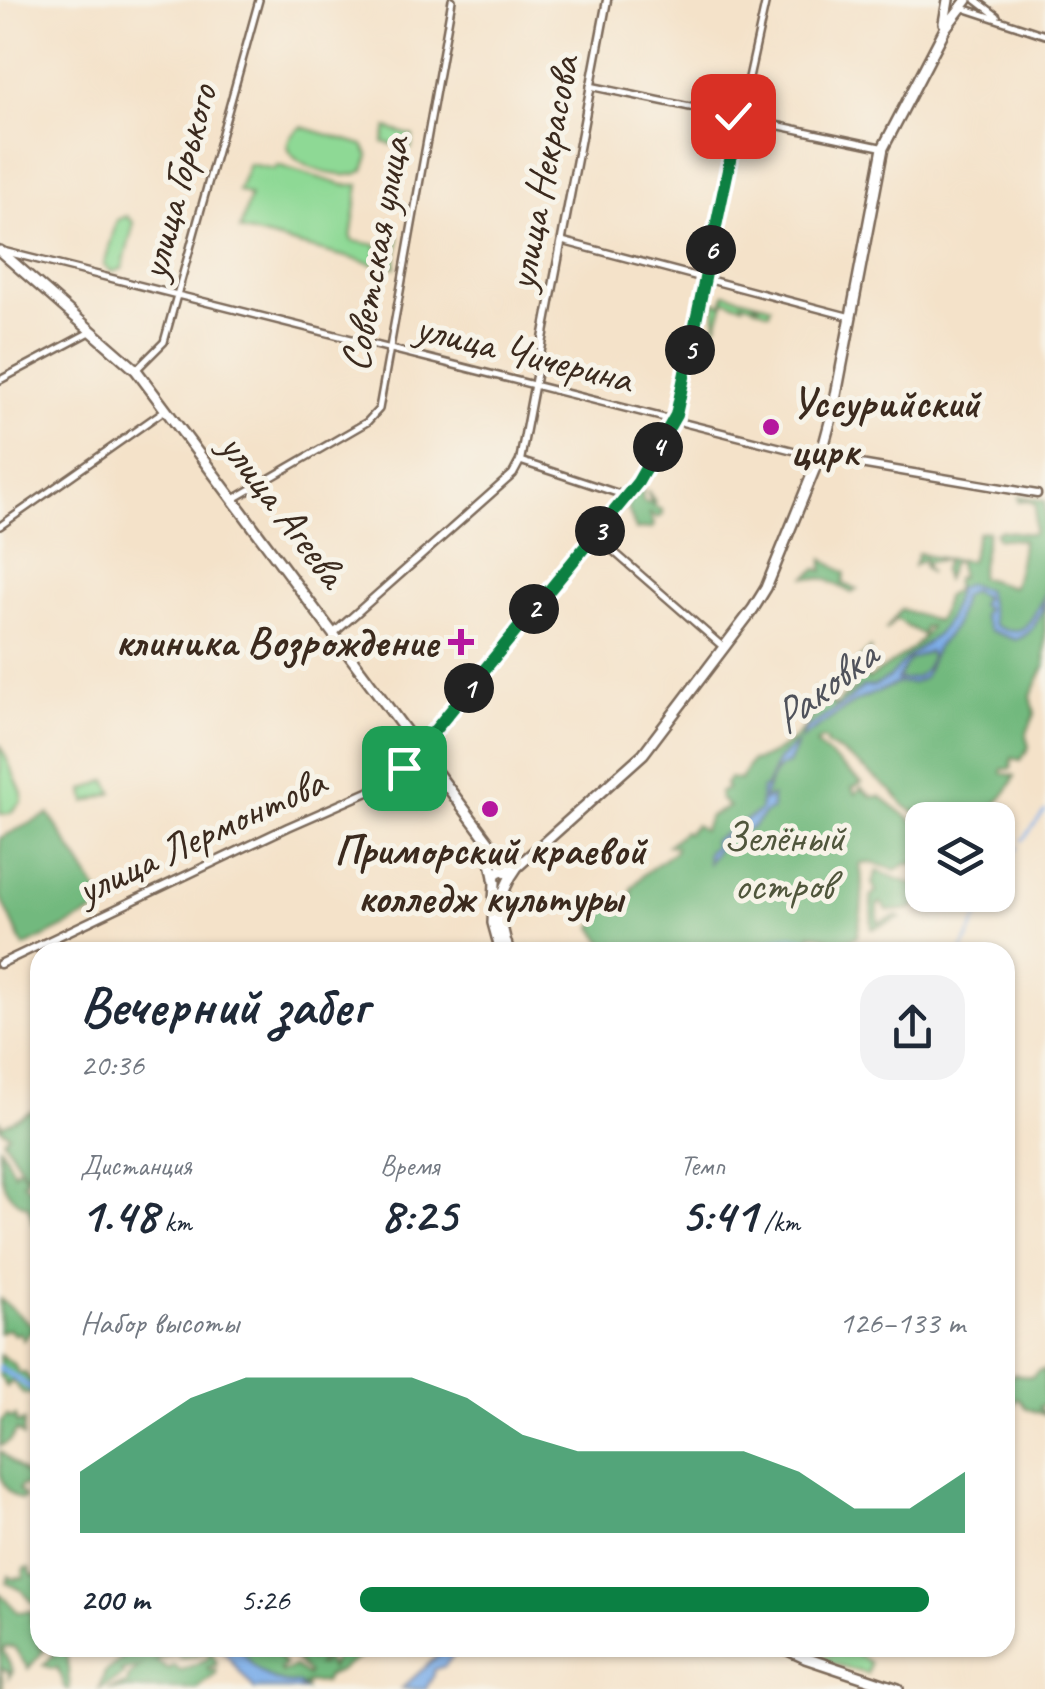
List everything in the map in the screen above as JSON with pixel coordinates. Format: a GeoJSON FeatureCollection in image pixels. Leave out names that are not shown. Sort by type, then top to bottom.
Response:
{"type":"FeatureCollection","features":[{"type":"Feature","properties":{"kind":"highway"},"geometry":{"type":"LineString","coordinates":[[499,942],[491,909],[501,879],[615,782],[700,678],[764,584],[817,457],[835,389],[880,147],[943,25],[948,1],[964,4],[946,26],[883,148],[838,392],[817,457],[796,514],[766,588],[700,678]]}},
{"type":"Feature","properties":{"kind":"highway","name":"улица Агеева"},"geometry":{"type":"LineString","coordinates":[[0,250],[136,370],[482,836],[501,879]]}},
{"type":"Feature","properties":{"kind":"highway"},"geometry":{"type":"LineString","coordinates":[[501,879],[500,914],[507,942]]}},
{"type":"Feature","properties":{"kind":"highway"},"geometry":{"type":"LineString","coordinates":[[805,1657],[898,1689]]}},
{"type":"Feature","properties":{"kind":"highway"},"geometry":{"type":"LineString","coordinates":[[809,1657],[815,1661]]}},
{"type":"Feature","properties":{"kind":"main road","name":"улица Горького"},"geometry":{"type":"LineString","coordinates":[[136,370],[164,342],[259,0]]}},
{"type":"Feature","properties":{"kind":"main road","name":"Советская улица"},"geometry":{"type":"LineString","coordinates":[[234,499],[377,414],[452,0]]}},
{"type":"Feature","properties":{"kind":"main road","name":"улица Некрасова"},"geometry":{"type":"LineString","coordinates":[[520,461],[607,0]]}},
{"type":"Feature","properties":{"kind":"main road"},"geometry":{"type":"LineString","coordinates":[[419,751],[627,496],[672,422],[766,0]]}},
{"type":"Feature","properties":{"kind":"main road"},"geometry":{"type":"LineString","coordinates":[[976,0],[1003,21]]}},
{"type":"Feature","properties":{"kind":"main road"},"geometry":{"type":"LineString","coordinates":[[964,4],[1045,36]]}},
{"type":"Feature","properties":{"kind":"main road"},"geometry":{"type":"LineString","coordinates":[[590,86],[880,147]]}},
{"type":"Feature","properties":{"kind":"main road"},"geometry":{"type":"LineString","coordinates":[[562,240],[847,316]]}},
{"type":"Feature","properties":{"kind":"main road","name":"улица Чичерина"},"geometry":{"type":"LineString","coordinates":[[0,250],[817,457],[1037,494]]}},
{"type":"Feature","properties":{"kind":"main road"},"geometry":{"type":"LineString","coordinates":[[0,380],[92,330]]}},
{"type":"Feature","properties":{"kind":"main road"},"geometry":{"type":"LineString","coordinates":[[0,526],[166,409]]}},
{"type":"Feature","properties":{"kind":"main road"},"geometry":{"type":"LineString","coordinates":[[334,633],[513,474],[520,461],[627,496]]}},
{"type":"Feature","properties":{"kind":"main road"},"geometry":{"type":"LineString","coordinates":[[596,535],[722,646]]}},
{"type":"Feature","properties":{"kind":"main road","name":"улица Лермонтова"},"geometry":{"type":"LineString","coordinates":[[46,942],[381,786],[398,775],[419,751]]}},
{"type":"Feature","properties":{"kind":"main road","name":"улица Лермонтова"},"geometry":{"type":"LineString","coordinates":[[0,964],[30,950]]}},
{"type":"Feature","properties":{"kind":"green space"},"geometry":{"type":"Polygon","coordinates":[[[302,127],[363,145],[369,156],[364,170],[338,175],[322,172],[295,158],[288,148],[290,138],[302,127]]]}},
{"type":"Feature","properties":{"kind":"green space"},"geometry":{"type":"Polygon","coordinates":[[[387,128],[413,136],[411,149],[383,142],[387,128]]]}},
{"type":"Feature","properties":{"kind":"green space"},"geometry":{"type":"Polygon","coordinates":[[[249,164],[275,169],[277,165],[343,185],[359,185],[351,238],[377,245],[378,265],[240,230],[250,196],[238,191],[249,164]]]}},
{"type":"Feature","properties":{"kind":"green space"},"geometry":{"type":"Polygon","coordinates":[[[127,216],[134,223],[122,269],[112,272],[104,265],[117,220],[127,216]]]}},
{"type":"Feature","properties":{"kind":"green space"},"geometry":{"type":"Polygon","coordinates":[[[390,226],[399,239],[395,267],[385,262],[390,226]]]}},
{"type":"Feature","properties":{"kind":"green space"},"geometry":{"type":"Polygon","coordinates":[[[725,293],[761,303],[754,304],[757,306],[771,306],[769,312],[725,300],[716,327],[715,301],[722,305],[725,293]]]}},
{"type":"Feature","properties":{"kind":"green space"},"geometry":{"type":"Polygon","coordinates":[[[642,485],[643,501],[652,505],[647,490],[663,515],[657,518],[650,514],[652,528],[636,530],[626,504],[642,485]]]}},
{"type":"Feature","properties":{"kind":"green space","name":"Зелёный остров"},"geometry":{"type":"Polygon","coordinates":[[[1019,496],[1045,501],[1045,666],[1031,696],[1035,714],[1026,735],[1029,747],[1021,760],[1012,758],[1011,769],[1003,769],[1002,773],[1015,776],[998,802],[905,802],[905,806],[892,791],[822,739],[816,743],[819,747],[862,783],[852,788],[856,794],[861,788],[872,797],[880,796],[905,815],[905,865],[896,870],[860,864],[862,900],[857,936],[845,942],[833,942],[811,933],[809,942],[603,942],[593,927],[614,898],[632,896],[631,889],[644,874],[675,851],[676,846],[668,845],[695,825],[703,830],[710,816],[729,807],[719,793],[727,789],[725,784],[730,778],[740,780],[751,761],[772,754],[800,733],[822,704],[814,688],[835,706],[854,688],[856,680],[851,672],[871,648],[861,665],[868,680],[911,649],[930,626],[924,627],[922,635],[896,619],[885,631],[901,609],[936,621],[945,597],[955,590],[955,578],[961,577],[957,561],[952,562],[945,580],[942,571],[947,559],[927,562],[930,573],[924,568],[924,559],[914,566],[918,553],[970,561],[978,532],[988,531],[979,577],[1012,587],[1022,540],[997,538],[995,533],[1034,532],[1036,505],[1019,501],[1019,496]]]}},
{"type":"Feature","properties":{"kind":"green space"},"geometry":{"type":"Polygon","coordinates":[[[823,559],[845,573],[843,584],[857,589],[852,593],[825,579],[806,577],[817,569],[823,571],[823,559]]]}},
{"type":"Feature","properties":{"kind":"green space"},"geometry":{"type":"Polygon","coordinates":[[[0,744],[22,801],[10,813],[0,814],[0,744]]]}},
{"type":"Feature","properties":{"kind":"green space"},"geometry":{"type":"Polygon","coordinates":[[[107,780],[113,793],[86,802],[84,790],[107,780]]]}},
{"type":"Feature","properties":{"kind":"green space"},"geometry":{"type":"Polygon","coordinates":[[[49,814],[107,906],[24,947],[0,895],[0,838],[49,814]]]}},
{"type":"Feature","properties":{"kind":"green space"},"geometry":{"type":"Polygon","coordinates":[[[877,871],[905,882],[905,910],[888,911],[878,904],[878,923],[901,918],[872,929],[871,896],[876,891],[872,883],[877,871]]]}},
{"type":"Feature","properties":{"kind":"green space"},"geometry":{"type":"Polygon","coordinates":[[[30,1112],[30,1174],[23,1172],[28,1179],[23,1182],[30,1188],[30,1212],[28,1206],[12,1197],[4,1183],[0,1145],[14,1173],[17,1168],[23,1170],[4,1140],[9,1134],[0,1128],[0,1119],[2,1126],[30,1112]]]}},
{"type":"Feature","properties":{"kind":"green space"},"geometry":{"type":"Polygon","coordinates":[[[0,1299],[30,1324],[30,1332],[23,1340],[20,1332],[15,1335],[8,1329],[0,1333],[0,1299]]]}},
{"type":"Feature","properties":{"kind":"green space"},"geometry":{"type":"Polygon","coordinates":[[[0,1355],[30,1379],[30,1394],[23,1393],[12,1381],[7,1387],[0,1376],[0,1355]]]}},
{"type":"Feature","properties":{"kind":"green space"},"geometry":{"type":"Polygon","coordinates":[[[1045,1370],[1045,1404],[1039,1407],[1045,1415],[1026,1408],[1016,1399],[1015,1402],[1015,1374],[1032,1377],[1045,1370]]]}},
{"type":"Feature","properties":{"kind":"green space"},"geometry":{"type":"Polygon","coordinates":[[[7,1415],[15,1416],[17,1424],[24,1421],[23,1436],[17,1430],[10,1441],[0,1446],[1,1421],[7,1415]]]}},
{"type":"Feature","properties":{"kind":"green space"},"geometry":{"type":"Polygon","coordinates":[[[0,1451],[29,1478],[28,1485],[19,1490],[25,1498],[21,1500],[3,1481],[0,1451]]]}},
{"type":"Feature","properties":{"kind":"green space"},"geometry":{"type":"Polygon","coordinates":[[[25,1568],[29,1568],[30,1599],[7,1583],[9,1576],[15,1580],[23,1578],[25,1568]]]}},
{"type":"Feature","properties":{"kind":"green space"},"geometry":{"type":"Polygon","coordinates":[[[0,1593],[18,1612],[30,1611],[30,1657],[38,1657],[28,1669],[14,1647],[5,1647],[13,1671],[9,1677],[9,1672],[1,1668],[0,1689],[0,1593]]]}},
{"type":"Feature","properties":{"kind":"green space"},"geometry":{"type":"Polygon","coordinates":[[[52,1657],[67,1657],[70,1689],[65,1689],[57,1667],[43,1665],[52,1657]]]}},
{"type":"Feature","properties":{"kind":"green space"},"geometry":{"type":"Polygon","coordinates":[[[120,1657],[163,1657],[155,1660],[169,1669],[174,1665],[180,1671],[214,1657],[217,1664],[207,1668],[216,1669],[216,1674],[197,1689],[108,1689],[127,1684],[139,1667],[121,1671],[124,1675],[99,1689],[105,1672],[123,1658],[120,1657]]]}},
{"type":"Feature","properties":{"kind":"green space"},"geometry":{"type":"Polygon","coordinates":[[[247,1657],[279,1657],[285,1665],[280,1668],[281,1673],[294,1666],[307,1676],[296,1660],[301,1657],[322,1657],[317,1665],[322,1665],[323,1657],[327,1657],[330,1669],[334,1657],[360,1657],[327,1676],[324,1682],[305,1683],[306,1689],[298,1683],[281,1682],[247,1657]]]}},
{"type":"Feature","properties":{"kind":"green space"},"geometry":{"type":"Polygon","coordinates":[[[861,1657],[870,1663],[867,1674],[816,1658],[861,1657]]]}},
{"type":"Feature","properties":{"kind":"water"},"geometry":{"type":"Polygon","coordinates":[[[967,584],[986,590],[994,625],[1004,630],[1020,630],[1044,595],[1044,602],[1033,627],[1016,640],[989,630],[982,615],[986,610],[980,605],[984,597],[972,591],[962,596],[955,625],[935,650],[924,678],[898,683],[856,701],[801,739],[805,730],[863,687],[890,677],[938,634],[948,619],[957,589],[967,584]],[[929,651],[909,660],[897,680],[918,676],[931,658],[929,651]]]}},
{"type":"Feature","properties":{"kind":"water"},"geometry":{"type":"Polygon","coordinates":[[[798,742],[788,764],[777,769],[769,783],[764,800],[772,796],[772,810],[752,828],[725,837],[708,863],[707,853],[715,845],[713,841],[760,811],[762,788],[778,760],[798,742]]]}},
{"type":"Feature","properties":{"kind":"water"},"geometry":{"type":"Polygon","coordinates":[[[228,1657],[247,1657],[266,1675],[282,1683],[298,1683],[303,1689],[254,1689],[228,1657]]]}},
{"type":"Feature","properties":{"kind":"water"},"geometry":{"type":"Polygon","coordinates":[[[436,1657],[452,1657],[445,1666],[434,1670],[425,1689],[401,1689],[436,1657]]]}},
{"type":"Feature","properties":{"kind":"waterway"},"geometry":{"type":"LineString","coordinates":[[1023,840],[1045,811]]}},
{"type":"Feature","properties":{"kind":"waterway"},"geometry":{"type":"LineString","coordinates":[[1015,852],[1018,847]]}},
{"type":"Feature","properties":{"kind":"waterway"},"geometry":{"type":"LineString","coordinates":[[967,942],[980,912]]}},
{"type":"Feature","properties":{"kind":"waterway"},"geometry":{"type":"LineString","coordinates":[[765,942],[794,937],[814,942]]}},
{"type":"Feature","properties":{"kind":"waterway"},"geometry":{"type":"LineString","coordinates":[[0,1368],[30,1388]]}},
{"type":"Feature","properties":{"kind":"place","name":"Уссурийский цирк"},"geometry":{"type":"Point","coordinates":[771,427]}},
{"type":"Feature","properties":{"kind":"place","name":"клиника Возрождение"},"geometry":{"type":"Point","coordinates":[461,642]}},
{"type":"Feature","properties":{"kind":"place","name":"Приморский краевой колледж культуры"},"geometry":{"type":"Point","coordinates":[490,809]}},
{"type":"Feature","properties":{"kind":"route"},"geometry":{"type":"LineString","coordinates":[[404,768],[638,482],[676,415],[739,118],[733,116]]}},
{"type":"Feature","properties":{"kind":"water label","name":"Раковка"},"geometry":{"type":"Point","coordinates":[824,687]}}]}
